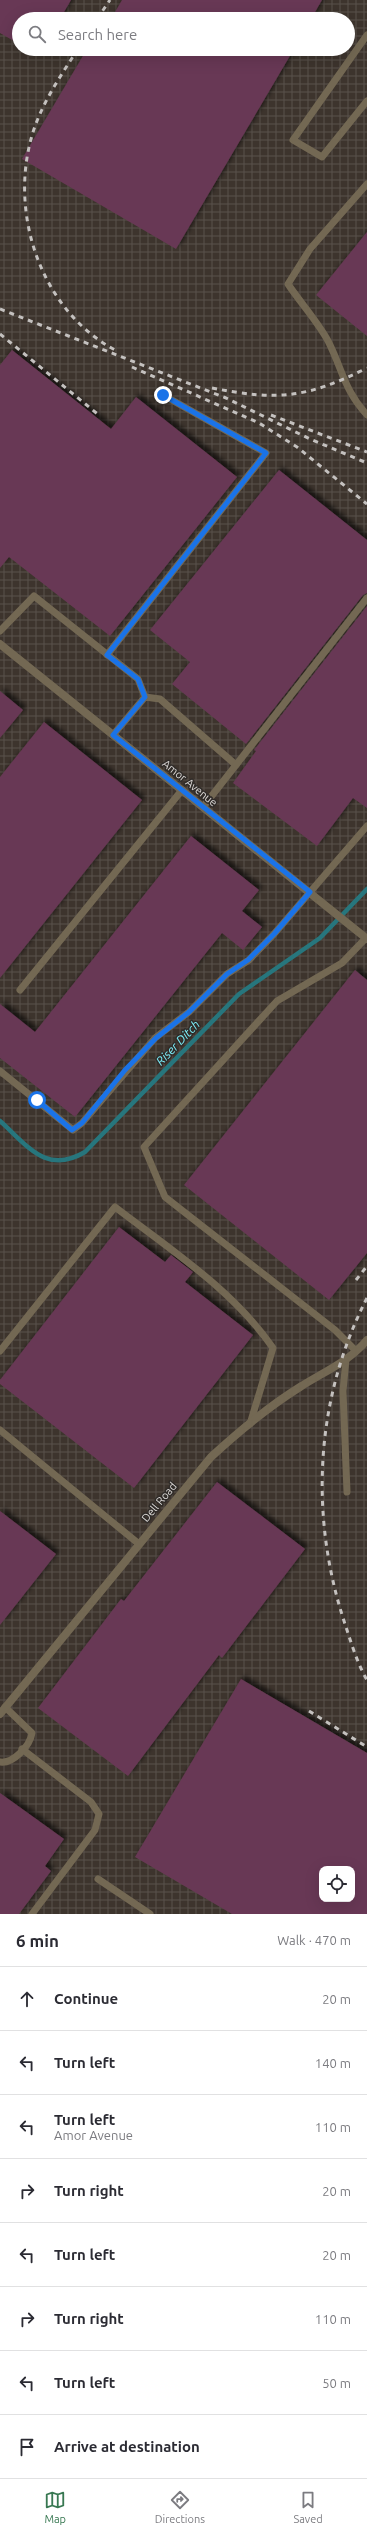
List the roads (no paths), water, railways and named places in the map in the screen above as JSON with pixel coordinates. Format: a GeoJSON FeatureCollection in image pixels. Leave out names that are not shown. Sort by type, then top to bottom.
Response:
{"type":"FeatureCollection","features":[{"type":"Feature","properties":{"kind":"street","name":"Amor Avenue"},"geometry":{"type":"LineString","coordinates":[[0,644],[366,938]]}},
{"type":"Feature","properties":{"kind":"street","name":"Dell Road"},"geometry":{"type":"LineString","coordinates":[[3,1710],[211,1457],[250,1424],[299,1387],[346,1360],[367,1340]]}},
{"type":"Feature","properties":{"kind":"lane"},"geometry":{"type":"LineString","coordinates":[[355,52],[367,35]]}},
{"type":"Feature","properties":{"kind":"lane"},"geometry":{"type":"LineString","coordinates":[[352,56],[293,140],[322,157],[367,101]]}},
{"type":"Feature","properties":{"kind":"lane"},"geometry":{"type":"LineString","coordinates":[[367,184],[310,249],[288,284],[330,343],[341,375],[354,401],[367,415]]}},
{"type":"Feature","properties":{"kind":"lane"},"geometry":{"type":"LineString","coordinates":[[107,655],[266,453],[163,395]]}},
{"type":"Feature","properties":{"kind":"lane"},"geometry":{"type":"LineString","coordinates":[[0,631],[34,596],[138,679],[145,697]]}},
{"type":"Feature","properties":{"kind":"lane"},"geometry":{"type":"LineString","coordinates":[[203,807],[367,598]]}},
{"type":"Feature","properties":{"kind":"lane"},"geometry":{"type":"LineString","coordinates":[[145,697],[160,699],[236,764]]}},
{"type":"Feature","properties":{"kind":"lane"},"geometry":{"type":"LineString","coordinates":[[113,735],[145,697]]}},
{"type":"Feature","properties":{"kind":"lane"},"geometry":{"type":"LineString","coordinates":[[20,990],[182,790]]}},
{"type":"Feature","properties":{"kind":"lane"},"geometry":{"type":"LineString","coordinates":[[0,1071],[72,1130],[82,1123],[125,1070],[156,1038],[189,1012],[227,974],[248,960],[274,934],[367,826]]}},
{"type":"Feature","properties":{"kind":"lane"},"geometry":{"type":"LineString","coordinates":[[356,1351],[335,1330],[165,1197],[144,1147],[278,1001],[342,962],[366,938]]}},
{"type":"Feature","properties":{"kind":"lane"},"geometry":{"type":"LineString","coordinates":[[0,1351],[116,1207],[224,1292],[256,1324],[273,1348],[250,1424]]}},
{"type":"Feature","properties":{"kind":"lane"},"geometry":{"type":"LineString","coordinates":[[346,1360],[342,1391],[347,1492]]}},
{"type":"Feature","properties":{"kind":"lane"},"geometry":{"type":"LineString","coordinates":[[0,1430],[139,1544]]}},
{"type":"Feature","properties":{"kind":"lane"},"geometry":{"type":"LineString","coordinates":[[0,1762],[6,1763],[13,1760],[31,1738],[32,1733],[3,1710]]}},
{"type":"Feature","properties":{"kind":"lane"},"geometry":{"type":"LineString","coordinates":[[22,1749],[92,1802],[99,1814],[95,1830],[32,1914]]}},
{"type":"Feature","properties":{"kind":"lane"},"geometry":{"type":"LineString","coordinates":[[98,1879],[150,1914]]}},
{"type":"Feature","properties":{"kind":"waterway","name":"Riser Ditch"},"geometry":{"type":"LineString","coordinates":[[0,1121],[29,1148],[48,1159],[59,1160],[71,1158],[85,1152],[239,994],[320,938],[367,889]]}},
{"type":"Feature","properties":{"kind":"railway"},"geometry":{"type":"LineString","coordinates":[[102,12],[110,0]]}},
{"type":"Feature","properties":{"kind":"railway"},"geometry":{"type":"LineString","coordinates":[[74,56],[50,94],[38,118],[34,130],[25,172],[25,202],[30,232],[38,261],[51,288],[69,312],[90,333],[115,350]]}},
{"type":"Feature","properties":{"kind":"railway"},"geometry":{"type":"LineString","coordinates":[[0,309],[226,398],[310,439],[367,463]]}},
{"type":"Feature","properties":{"kind":"railway"},"geometry":{"type":"LineString","coordinates":[[0,334],[100,416]]}},
{"type":"Feature","properties":{"kind":"railway"},"geometry":{"type":"LineString","coordinates":[[132,367],[259,423],[297,447],[367,504]]}},
{"type":"Feature","properties":{"kind":"railway"},"geometry":{"type":"LineString","coordinates":[[212,388],[256,395],[292,394],[327,386],[367,368]]}},
{"type":"Feature","properties":{"kind":"railway"},"geometry":{"type":"LineString","coordinates":[[271,415],[367,452]]}},
{"type":"Feature","properties":{"kind":"railway"},"geometry":{"type":"LineString","coordinates":[[356,1280],[367,1266]]}},
{"type":"Feature","properties":{"kind":"railway"},"geometry":{"type":"LineString","coordinates":[[367,1298],[350,1337],[337,1376],[328,1417],[323,1458],[322,1500],[326,1542],[333,1583],[352,1645],[360,1667],[367,1680]]}},
{"type":"Feature","properties":{"kind":"railway"},"geometry":{"type":"LineString","coordinates":[[309,1711],[367,1747]]}}]}
